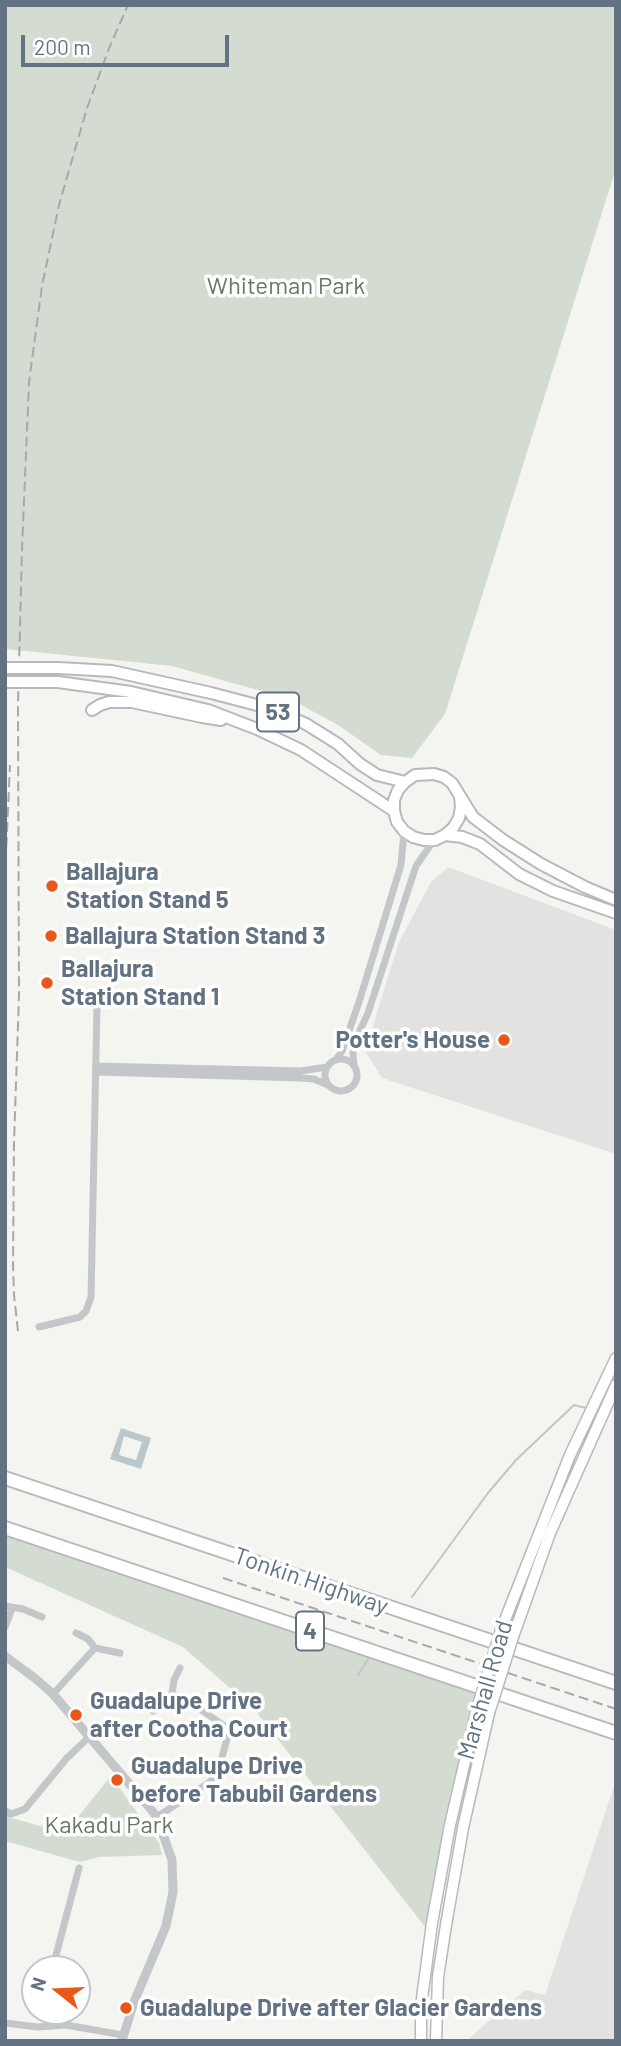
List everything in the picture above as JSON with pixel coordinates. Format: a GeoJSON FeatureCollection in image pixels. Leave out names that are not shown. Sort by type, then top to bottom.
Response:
{"type":"FeatureCollection","features":[{"type":"Feature","properties":{"kind":"highway","name":"Tonkin Highway"},"geometry":{"type":"LineString","coordinates":[[5,1478],[616,1684]]}},
{"type":"Feature","properties":{"kind":"highway","name":"Tonkin Highway"},"geometry":{"type":"LineString","coordinates":[[5,1528],[616,1734]]}},
{"type":"Feature","properties":{"kind":"highway"},"geometry":{"type":"LineString","coordinates":[[540,1658],[616,1677]]}},
{"type":"Feature","properties":{"kind":"main road","name":"53"},"geometry":{"type":"LineString","coordinates":[[5,668],[111,671],[272,709],[306,724],[338,744],[377,775],[405,782],[415,775],[425,773],[444,777],[452,783],[473,817],[503,840],[541,864],[616,900]]}},
{"type":"Feature","properties":{"kind":"main road","name":"53"},"geometry":{"type":"LineString","coordinates":[[5,682],[58,682],[131,692],[208,710],[301,750],[394,811]]}},
{"type":"Feature","properties":{"kind":"main road"},"geometry":{"type":"LineString","coordinates":[[92,710],[109,702],[132,702],[257,729]]}},
{"type":"Feature","properties":{"kind":"main road"},"geometry":{"type":"LineString","coordinates":[[405,782],[394,800],[394,811],[397,822],[413,837],[424,840],[462,837],[480,844],[519,874],[553,891],[616,914]]}},
{"type":"Feature","properties":{"kind":"main road"},"geometry":{"type":"LineString","coordinates":[[440,838],[453,828],[459,818],[460,796]]}},
{"type":"Feature","properties":{"kind":"main road","name":"Marshall Road"},"geometry":{"type":"LineString","coordinates":[[421,2041],[423,1989],[434,1913],[450,1825],[477,1709],[501,1630],[570,1455],[616,1358]]}},
{"type":"Feature","properties":{"kind":"main road","name":"Marshall Road"},"geometry":{"type":"LineString","coordinates":[[436,2041],[438,1977],[446,1925],[463,1828],[489,1713],[550,1533],[616,1385]]}},
{"type":"Feature","properties":{"kind":"street"},"geometry":{"type":"LineString","coordinates":[[96,1069],[301,1071],[327,1067],[342,1051],[359,1002],[401,865],[404,831]]}},
{"type":"Feature","properties":{"kind":"street"},"geometry":{"type":"LineString","coordinates":[[96,1069],[314,1079],[336,1090],[350,1088],[356,1080],[353,1054],[355,1041],[368,1013],[412,878],[421,858],[440,838]]}},
{"type":"Feature","properties":{"kind":"street"},"geometry":{"type":"LineString","coordinates":[[40,1327],[80,1317],[86,1311],[91,1297],[97,1006]]}},
{"type":"Feature","properties":{"kind":"street"},"geometry":{"type":"LineString","coordinates":[[336,1060],[346,1060],[354,1066]]}},
{"type":"Feature","properties":{"kind":"street"},"geometry":{"type":"LineString","coordinates":[[327,1067],[325,1073],[328,1085]]}},
{"type":"Feature","properties":{"kind":"street"},"geometry":{"type":"LineString","coordinates":[[5,1627],[8,1607],[23,1609],[42,1617]]}},
{"type":"Feature","properties":{"kind":"street"},"geometry":{"type":"LineString","coordinates":[[76,1633],[88,1639],[95,1648],[120,1654]]}},
{"type":"Feature","properties":{"kind":"street"},"geometry":{"type":"LineString","coordinates":[[54,1694],[95,1648]]}},
{"type":"Feature","properties":{"kind":"street"},"geometry":{"type":"LineString","coordinates":[[5,1657],[54,1694],[157,1817],[173,1860],[173,1892],[166,1926],[122,2038],[59,2025],[25,2025]]}},
{"type":"Feature","properties":{"kind":"street"},"geometry":{"type":"LineString","coordinates":[[153,1711],[172,1694],[174,1680],[180,1668]]}},
{"type":"Feature","properties":{"kind":"street"},"geometry":{"type":"LineString","coordinates":[[157,1817],[210,1782],[219,1769],[228,1735],[223,1724],[187,1700],[172,1694]]}},
{"type":"Feature","properties":{"kind":"street"},"geometry":{"type":"LineString","coordinates":[[5,1811],[10,1814],[26,1809],[65,1759],[89,1737]]}},
{"type":"Feature","properties":{"kind":"street"},"geometry":{"type":"LineString","coordinates":[[56,1955],[79,1868]]}},
{"type":"Feature","properties":{"kind":"shaded area"},"geometry":{"type":"Polygon","coordinates":[[[448,867],[616,930],[616,1154],[382,1078],[365,1051],[399,942],[431,882],[448,867]]]}},
{"type":"Feature","properties":{"kind":"shaded area"},"geometry":{"type":"Polygon","coordinates":[[[121,1428],[151,1438],[141,1469],[110,1459],[121,1428]],[[124,1436],[119,1455],[136,1460],[142,1442],[124,1436]]]}},
{"type":"Feature","properties":{"kind":"shaded area"},"geometry":{"type":"Polygon","coordinates":[[[616,1780],[616,2041],[466,2041],[525,1990],[545,1995],[616,1780]]]}},
{"type":"Feature","properties":{"kind":"green space","name":"Whiteman Park"},"geometry":{"type":"Polygon","coordinates":[[[5,5],[616,5],[616,168],[445,714],[412,758],[381,755],[338,725],[290,699],[172,666],[5,649],[5,5]]]}},
{"type":"Feature","properties":{"kind":"green space"},"geometry":{"type":"Polygon","coordinates":[[[5,1532],[484,1689],[430,1933],[254,1709],[183,1647],[5,1567],[5,1532]]]}},
{"type":"Feature","properties":{"kind":"green space","name":"Kakadu Park"},"geometry":{"type":"Polygon","coordinates":[[[111,1776],[159,1843],[162,1855],[99,1857],[80,1862],[5,1841],[5,1816],[65,1833],[111,1776]]]}},
{"type":"Feature","properties":{"kind":"waterway"},"geometry":{"type":"LineString","coordinates":[[412,1597],[488,1493],[516,1460],[574,1405],[586,1408]]}},
{"type":"Feature","properties":{"kind":"waterway"},"geometry":{"type":"LineString","coordinates":[[358,1675],[368,1659]]}},
{"type":"Feature","properties":{"kind":"railway"},"geometry":{"type":"LineString","coordinates":[[18,1331],[13,1265],[19,995],[18,704],[29,382],[42,286],[59,205],[87,108],[128,5]]}},
{"type":"Feature","properties":{"kind":"railway"},"geometry":{"type":"LineString","coordinates":[[5,877],[10,765]]}},
{"type":"Feature","properties":{"kind":"railway"},"geometry":{"type":"LineString","coordinates":[[223,1578],[616,1709]]}},
{"type":"Feature","properties":{"kind":"place","name":"Ballajura Station Stand 5"},"geometry":{"type":"Point","coordinates":[52,886]}},
{"type":"Feature","properties":{"kind":"place","name":"Ballajura Station Stand 3"},"geometry":{"type":"Point","coordinates":[51,936]}},
{"type":"Feature","properties":{"kind":"place","name":"Ballajura Station Stand 1"},"geometry":{"type":"Point","coordinates":[47,983]}},
{"type":"Feature","properties":{"kind":"place","name":"Potter's House"},"geometry":{"type":"Point","coordinates":[504,1040]}},
{"type":"Feature","properties":{"kind":"place","name":"Guadalupe Drive after Cootha Court"},"geometry":{"type":"Point","coordinates":[76,1715]}},
{"type":"Feature","properties":{"kind":"place","name":"Guadalupe Drive before Tabubil Gardens"},"geometry":{"type":"Point","coordinates":[117,1780]}},
{"type":"Feature","properties":{"kind":"place","name":"Guadalupe Drive after Glacier Gardens"},"geometry":{"type":"Point","coordinates":[126,2008]}}]}
